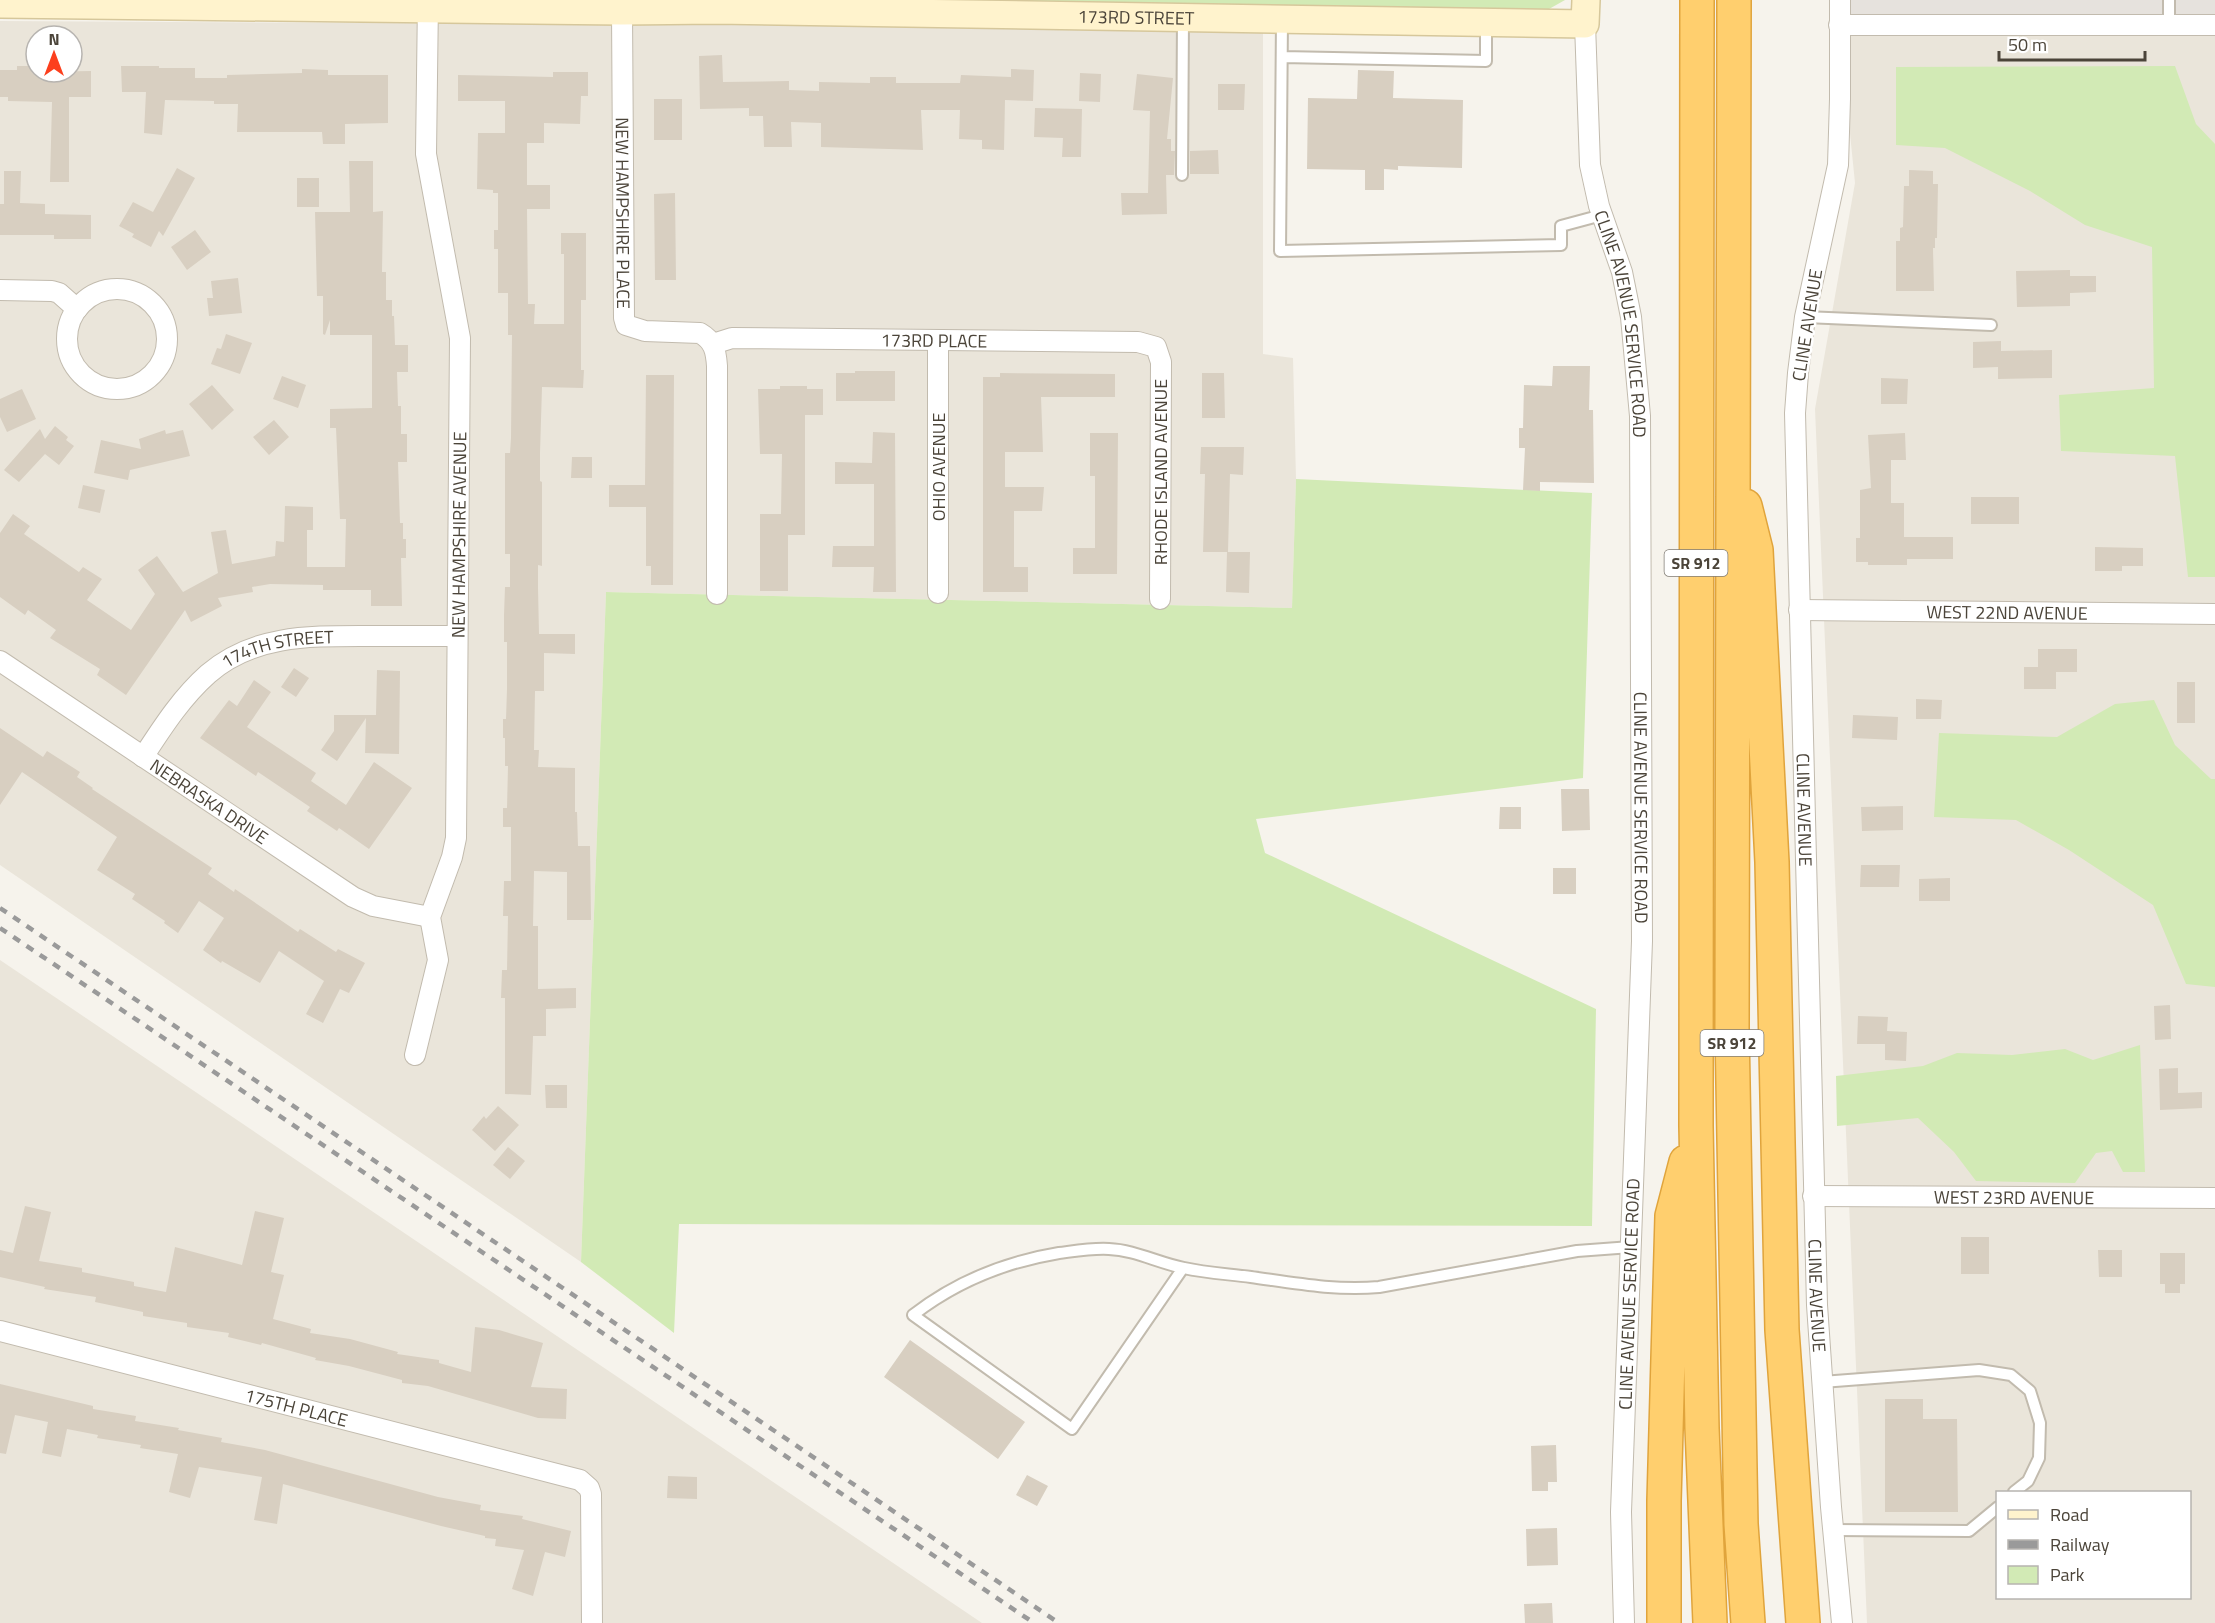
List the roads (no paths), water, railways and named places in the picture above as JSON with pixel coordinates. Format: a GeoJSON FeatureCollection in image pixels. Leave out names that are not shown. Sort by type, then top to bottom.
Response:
{"type":"FeatureCollection","features":[{"type":"Feature","properties":{"kind":"highway","name":"SR 912"},"geometry":{"type":"LineString","coordinates":[[1697,0],[1696,1126],[1702,1428],[1710,1623]]}},
{"type":"Feature","properties":{"kind":"highway","name":"SR 912"},"geometry":{"type":"LineString","coordinates":[[1734,0],[1732,1052],[1741,1524],[1748,1623]]}},
{"type":"Feature","properties":{"kind":"highway"},"geometry":{"type":"LineString","coordinates":[[1733,463],[1756,549],[1772,862],[1782,1330],[1803,1623]]}},
{"type":"Feature","properties":{"kind":"highway"},"geometry":{"type":"LineString","coordinates":[[1664,1623],[1664,1501],[1672,1216],[1696,1126]]}},
{"type":"Feature","properties":{"kind":"street","name":"CLINE AVENUE"},"geometry":{"type":"LineString","coordinates":[[1840,0],[1838,165],[1805,317],[1795,413],[1813,1196],[1822,1382],[1842,1623]]}},
{"type":"Feature","properties":{"kind":"street","name":"173RD STREET"},"geometry":{"type":"LineString","coordinates":[[15,3],[428,5],[622,11],[716,5],[1183,18],[1486,23],[1586,12]]}},
{"type":"Feature","properties":{"kind":"street","name":"NEW HAMPSHIRE AVENUE"},"geometry":{"type":"LineString","coordinates":[[428,5],[426,154],[460,338],[456,838],[452,857],[430,916]]}},
{"type":"Feature","properties":{"kind":"street","name":"NEW HAMPSHIRE PLACE"},"geometry":{"type":"LineString","coordinates":[[622,11],[624,318],[626,325],[638,330],[700,333],[708,337],[713,344]]}},
{"type":"Feature","properties":{"kind":"street","name":"CLINE AVENUE SERVICE ROAD"},"geometry":{"type":"LineString","coordinates":[[1586,12],[1590,165],[1602,215],[1622,272],[1631,317],[1640,416],[1642,940],[1621,1512],[1623,1623]]}},
{"type":"Feature","properties":{"kind":"street"},"geometry":{"type":"LineString","coordinates":[[1839,25],[2215,25]]}},
{"type":"Feature","properties":{"kind":"street"},"geometry":{"type":"LineString","coordinates":[[122,289],[139,294],[158,312],[167,335],[165,352],[158,368],[147,380],[133,387],[117,390],[101,387],[87,380],[76,368],[69,354],[66,339],[69,323],[77,309],[90,297],[105,291],[122,289]]}},
{"type":"Feature","properties":{"kind":"street"},"geometry":{"type":"LineString","coordinates":[[0,290],[52,291],[59,293],[77,309]]}},
{"type":"Feature","properties":{"kind":"street","name":"173RD PLACE"},"geometry":{"type":"LineString","coordinates":[[713,344],[732,338],[1138,342],[1156,347]]}},
{"type":"Feature","properties":{"kind":"street","name":"OHIO AVENUE"},"geometry":{"type":"LineString","coordinates":[[938,340],[938,593]]}},
{"type":"Feature","properties":{"kind":"street"},"geometry":{"type":"LineString","coordinates":[[713,344],[717,366],[717,594]]}},
{"type":"Feature","properties":{"kind":"street","name":"RHODE ISLAND AVENUE"},"geometry":{"type":"LineString","coordinates":[[1156,347],[1161,362],[1160,599]]}},
{"type":"Feature","properties":{"kind":"street","name":"WEST 22ND AVENUE"},"geometry":{"type":"LineString","coordinates":[[1799,610],[2215,614]]}},
{"type":"Feature","properties":{"kind":"street","name":"174TH STREET"},"geometry":{"type":"LineString","coordinates":[[143,758],[187,696],[208,674],[230,657],[255,645],[281,639],[320,636],[457,636]]}},
{"type":"Feature","properties":{"kind":"street","name":"NEBRASKA DRIVE"},"geometry":{"type":"LineString","coordinates":[[0,661],[353,897],[373,906],[430,916]]}},
{"type":"Feature","properties":{"kind":"street"},"geometry":{"type":"LineString","coordinates":[[415,1055],[438,960],[430,916]]}},
{"type":"Feature","properties":{"kind":"street","name":"WEST 23RD AVENUE"},"geometry":{"type":"LineString","coordinates":[[1813,1196],[2215,1198]]}},
{"type":"Feature","properties":{"kind":"street","name":"175TH PLACE"},"geometry":{"type":"LineString","coordinates":[[0,1331],[580,1480],[589,1488],[591,1504],[592,1623]]}},
{"type":"Feature","properties":{"kind":"lane"},"geometry":{"type":"LineString","coordinates":[[2169,0],[2169,25]]}},
{"type":"Feature","properties":{"kind":"lane"},"geometry":{"type":"LineString","coordinates":[[1182,175],[1183,18]]}},
{"type":"Feature","properties":{"kind":"lane"},"geometry":{"type":"LineString","coordinates":[[1282,19],[1280,252],[1561,245],[1561,226],[1602,215]]}},
{"type":"Feature","properties":{"kind":"lane"},"geometry":{"type":"LineString","coordinates":[[1282,57],[1486,61],[1486,23]]}},
{"type":"Feature","properties":{"kind":"lane"},"geometry":{"type":"LineString","coordinates":[[1805,317],[1991,325]]}},
{"type":"Feature","properties":{"kind":"lane"},"geometry":{"type":"LineString","coordinates":[[1183,1268],[1072,1429],[913,1315],[938,1296],[966,1280],[1007,1264],[1078,1250],[1110,1249],[1146,1255],[1183,1268],[1324,1287],[1352,1288],[1379,1287],[1577,1251],[1631,1247]]}},
{"type":"Feature","properties":{"kind":"lane"},"geometry":{"type":"LineString","coordinates":[[1822,1382],[1978,1370],[2011,1375],[2030,1391],[2040,1423],[2039,1458],[2028,1481],[2015,1491]]}},
{"type":"Feature","properties":{"kind":"lane"},"geometry":{"type":"LineString","coordinates":[[1833,1530],[1969,1531],[1996,1509]]}},
{"type":"Feature","properties":{"kind":"railway"},"geometry":{"type":"LineString","coordinates":[[0,908],[1059,1623]]}},
{"type":"Feature","properties":{"kind":"railway"},"geometry":{"type":"LineString","coordinates":[[0,928],[1034,1623]]}}]}
